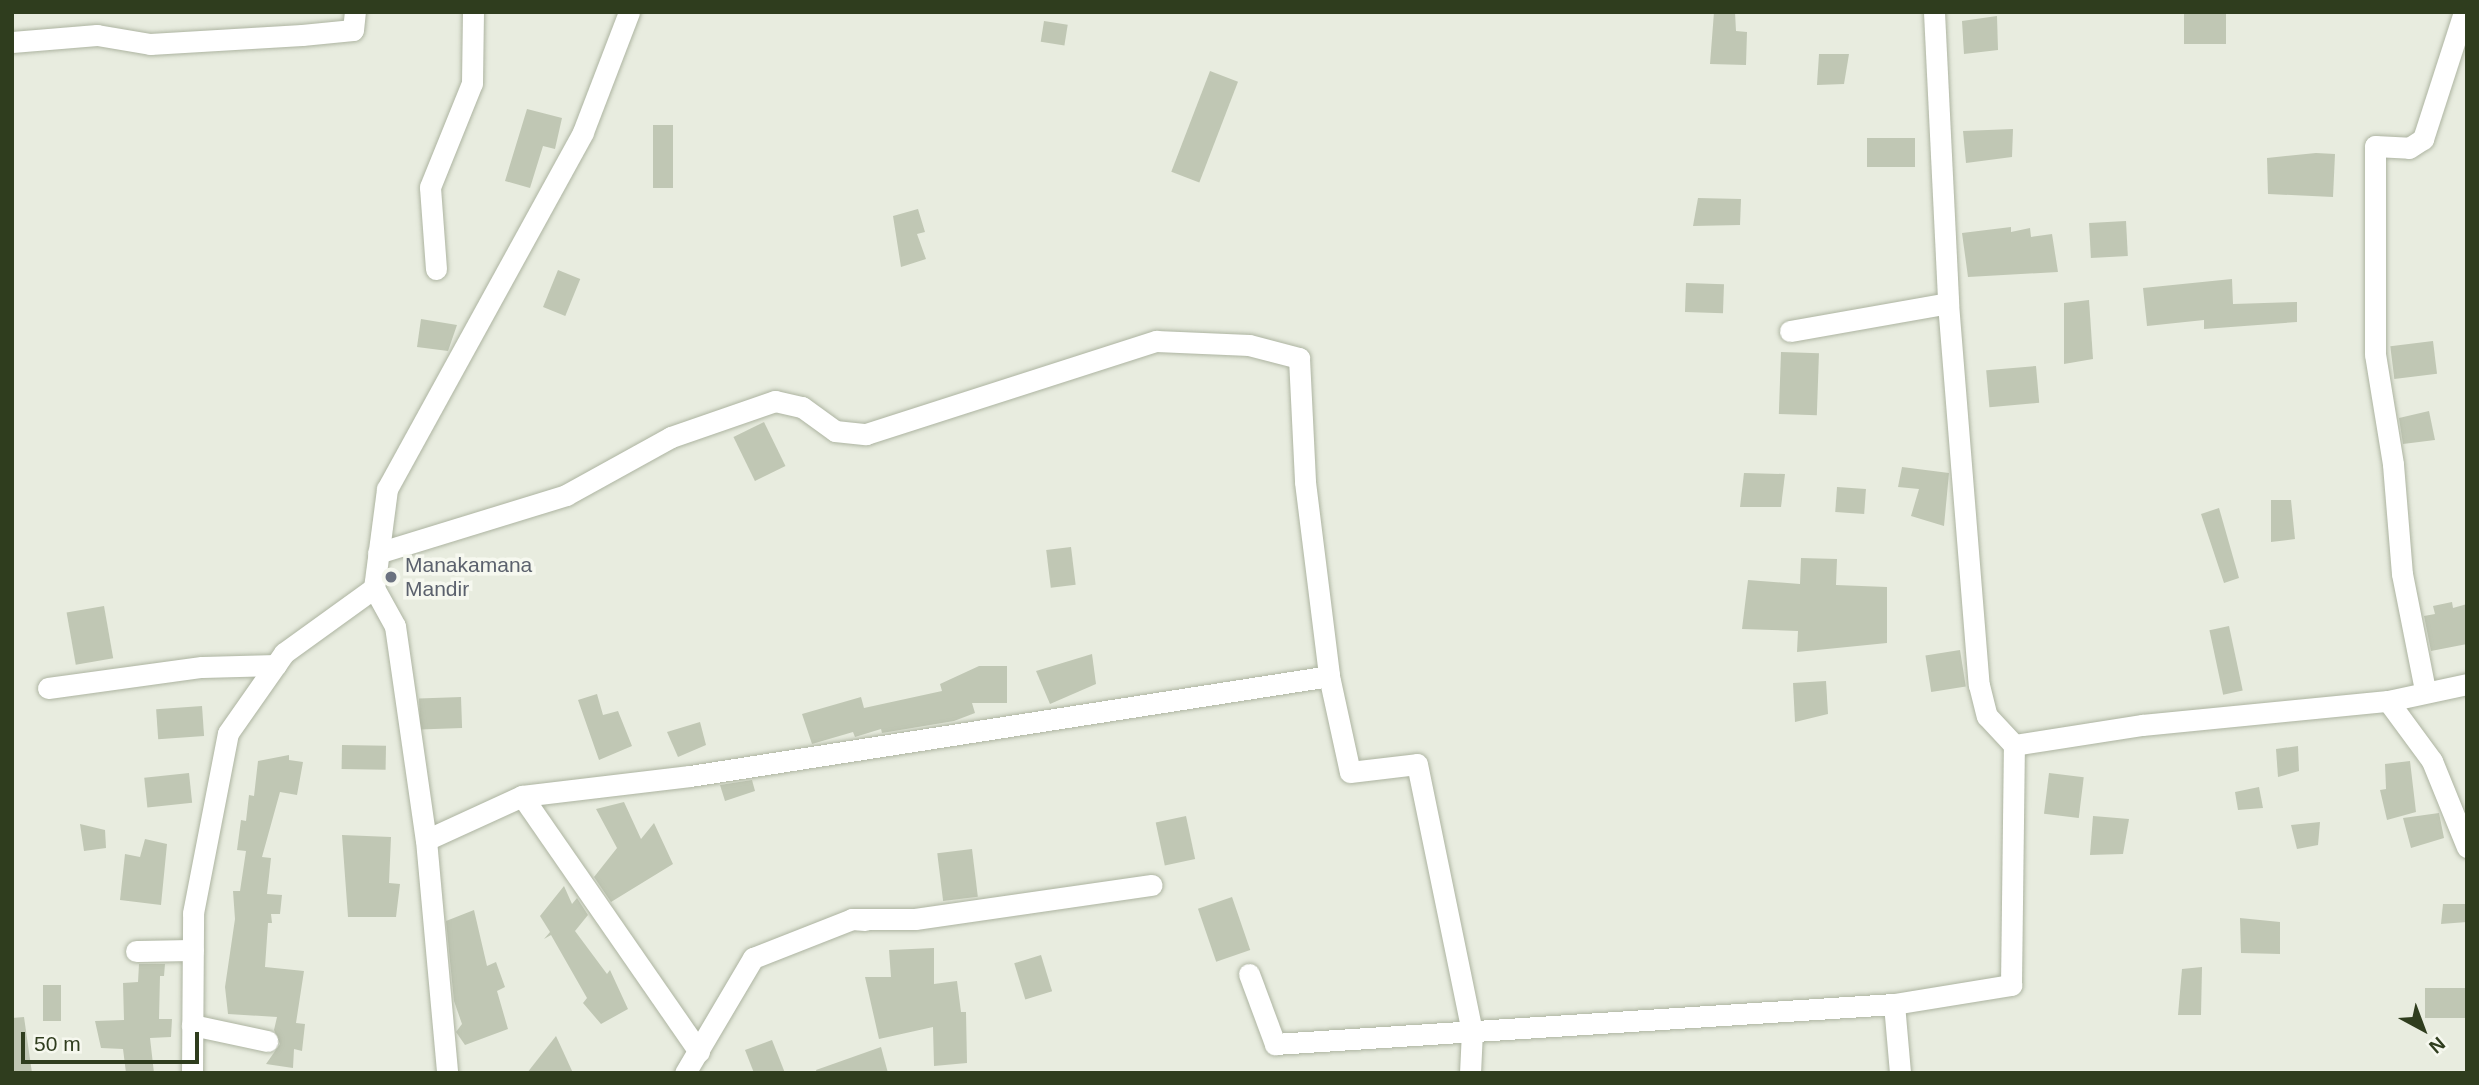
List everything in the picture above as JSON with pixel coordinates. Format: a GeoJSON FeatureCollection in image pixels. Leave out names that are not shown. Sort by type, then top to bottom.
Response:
{"type":"FeatureCollection","features":[{"type":"Feature","properties":{"kind":"street"},"geometry":{"type":"LineString","coordinates":[[12,43],[97,34],[150,44],[302,35],[353,30],[355,12]]}},
{"type":"Feature","properties":{"kind":"street"},"geometry":{"type":"LineString","coordinates":[[436,269],[430,187],[472,83],[473,12]]}},
{"type":"Feature","properties":{"kind":"street"},"geometry":{"type":"LineString","coordinates":[[447,1073],[426,840],[396,626],[374,588],[387,489],[583,132],[629,12]]}},
{"type":"Feature","properties":{"kind":"street"},"geometry":{"type":"LineString","coordinates":[[1249,974],[1275,1044],[1894,1004],[2011,985],[2014,745],[1987,716],[1979,685],[1948,303],[1934,12]]}},
{"type":"Feature","properties":{"kind":"street"},"geometry":{"type":"LineString","coordinates":[[2425,690],[2402,574],[2393,464],[2375,354],[2375,146],[2409,148],[2423,139],[2464,12]]}},
{"type":"Feature","properties":{"kind":"street"},"geometry":{"type":"LineString","coordinates":[[1790,331],[1948,303]]}},
{"type":"Feature","properties":{"kind":"street"},"geometry":{"type":"LineString","coordinates":[[379,553],[566,495],[671,437],[775,401],[802,407],[835,431],[866,434],[1156,341],[1249,345],[1299,358],[1305,482],[1329,676],[1350,772],[1418,764],[1472,1031],[1470,1073]]}},
{"type":"Feature","properties":{"kind":"street"},"geometry":{"type":"LineString","coordinates":[[192,1073],[193,913],[228,733],[276,665],[374,588]]}},
{"type":"Feature","properties":{"kind":"street"},"geometry":{"type":"LineString","coordinates":[[48,688],[202,667],[276,665]]}},
{"type":"Feature","properties":{"kind":"street"},"geometry":{"type":"LineString","coordinates":[[426,840],[522,796],[690,776],[1329,676]]}},
{"type":"Feature","properties":{"kind":"street"},"geometry":{"type":"LineString","coordinates":[[2014,745],[2142,725],[2388,701],[2425,690],[2467,684]]}},
{"type":"Feature","properties":{"kind":"street"},"geometry":{"type":"LineString","coordinates":[[2388,701],[2432,761],[2467,847]]}},
{"type":"Feature","properties":{"kind":"street"},"geometry":{"type":"LineString","coordinates":[[522,796],[699,1052]]}},
{"type":"Feature","properties":{"kind":"street"},"geometry":{"type":"LineString","coordinates":[[685,1073],[753,958],[852,919],[915,919],[1152,885]]}},
{"type":"Feature","properties":{"kind":"street"},"geometry":{"type":"LineString","coordinates":[[852,919],[884,923]]}},
{"type":"Feature","properties":{"kind":"street"},"geometry":{"type":"LineString","coordinates":[[136,951],[192,950]]}},
{"type":"Feature","properties":{"kind":"street"},"geometry":{"type":"LineString","coordinates":[[1894,1004],[1900,1073]]}},
{"type":"Feature","properties":{"kind":"street"},"geometry":{"type":"LineString","coordinates":[[192,1025],[267,1041]]}},
{"type":"Feature","properties":{"kind":"building"},"geometry":{"type":"Polygon","coordinates":[[[1714,12],[1735,12],[1736,31],[1747,32],[1746,65],[1710,64],[1714,12]]]}},
{"type":"Feature","properties":{"kind":"building"},"geometry":{"type":"Polygon","coordinates":[[[2184,12],[2226,12],[2226,44],[2184,44],[2184,12]]]}},
{"type":"Feature","properties":{"kind":"building"},"geometry":{"type":"Polygon","coordinates":[[[1997,16],[1998,50],[1964,54],[1962,21],[1997,16]]]}},
{"type":"Feature","properties":{"kind":"building"},"geometry":{"type":"Polygon","coordinates":[[[1044,21],[1068,25],[1064,45],[1041,42],[1044,21]]]}},
{"type":"Feature","properties":{"kind":"building"},"geometry":{"type":"Polygon","coordinates":[[[1819,54],[1849,54],[1844,84],[1817,85],[1819,54]]]}},
{"type":"Feature","properties":{"kind":"building"},"geometry":{"type":"Polygon","coordinates":[[[1210,71],[1238,82],[1199,183],[1171,172],[1210,71]]]}},
{"type":"Feature","properties":{"kind":"building"},"geometry":{"type":"Polygon","coordinates":[[[527,109],[562,118],[555,149],[543,146],[530,188],[505,181],[527,109]]]}},
{"type":"Feature","properties":{"kind":"building"},"geometry":{"type":"Polygon","coordinates":[[[653,125],[673,125],[673,188],[653,188],[653,125]]]}},
{"type":"Feature","properties":{"kind":"building"},"geometry":{"type":"Polygon","coordinates":[[[2013,129],[2012,157],[1966,163],[1963,131],[2013,129]]]}},
{"type":"Feature","properties":{"kind":"building"},"geometry":{"type":"Polygon","coordinates":[[[1867,138],[1915,138],[1915,167],[1867,167],[1867,138]]]}},
{"type":"Feature","properties":{"kind":"building"},"geometry":{"type":"Polygon","coordinates":[[[2316,153],[2335,154],[2333,197],[2268,194],[2267,158],[2316,153]]]}},
{"type":"Feature","properties":{"kind":"building"},"geometry":{"type":"Polygon","coordinates":[[[1698,198],[1741,199],[1740,225],[1693,226],[1698,198]]]}},
{"type":"Feature","properties":{"kind":"building"},"geometry":{"type":"Polygon","coordinates":[[[918,209],[925,232],[917,234],[926,259],[901,267],[893,216],[918,209]]]}},
{"type":"Feature","properties":{"kind":"building"},"geometry":{"type":"Polygon","coordinates":[[[2126,221],[2128,256],[2091,258],[2089,223],[2126,221]]]}},
{"type":"Feature","properties":{"kind":"building"},"geometry":{"type":"Polygon","coordinates":[[[2011,227],[2011,232],[2030,228],[2031,237],[2052,234],[2058,272],[1968,277],[1962,233],[2011,227]]]}},
{"type":"Feature","properties":{"kind":"building"},"geometry":{"type":"Polygon","coordinates":[[[558,270],[580,279],[565,316],[543,307],[558,270]]]}},
{"type":"Feature","properties":{"kind":"building"},"geometry":{"type":"Polygon","coordinates":[[[2232,279],[2233,304],[2297,302],[2297,322],[2204,329],[2204,320],[2147,326],[2143,288],[2232,279]]]}},
{"type":"Feature","properties":{"kind":"building"},"geometry":{"type":"Polygon","coordinates":[[[1686,283],[1724,284],[1723,313],[1685,312],[1686,283]]]}},
{"type":"Feature","properties":{"kind":"building"},"geometry":{"type":"Polygon","coordinates":[[[2089,300],[2093,359],[2064,364],[2064,303],[2089,300]]]}},
{"type":"Feature","properties":{"kind":"building"},"geometry":{"type":"Polygon","coordinates":[[[421,319],[457,325],[448,351],[417,347],[421,319]]]}},
{"type":"Feature","properties":{"kind":"building"},"geometry":{"type":"Polygon","coordinates":[[[2433,341],[2437,374],[2394,379],[2390,346],[2433,341]]]}},
{"type":"Feature","properties":{"kind":"building"},"geometry":{"type":"Polygon","coordinates":[[[1781,352],[1819,353],[1817,415],[1779,414],[1781,352]]]}},
{"type":"Feature","properties":{"kind":"building"},"geometry":{"type":"Polygon","coordinates":[[[2036,366],[2039,403],[1989,407],[1986,370],[2036,366]]]}},
{"type":"Feature","properties":{"kind":"building"},"geometry":{"type":"Polygon","coordinates":[[[2429,411],[2435,440],[2403,444],[2399,418],[2429,411]]]}},
{"type":"Feature","properties":{"kind":"building"},"geometry":{"type":"Polygon","coordinates":[[[764,422],[785,466],[755,481],[733,437],[764,422]]]}},
{"type":"Feature","properties":{"kind":"building"},"geometry":{"type":"Polygon","coordinates":[[[1902,467],[1949,473],[1944,526],[1911,516],[1919,489],[1898,487],[1902,467]]]}},
{"type":"Feature","properties":{"kind":"building"},"geometry":{"type":"Polygon","coordinates":[[[1744,473],[1785,474],[1781,507],[1740,507],[1744,473]]]}},
{"type":"Feature","properties":{"kind":"building"},"geometry":{"type":"Polygon","coordinates":[[[1837,487],[1866,489],[1864,514],[1835,512],[1837,487]]]}},
{"type":"Feature","properties":{"kind":"building"},"geometry":{"type":"Polygon","coordinates":[[[2271,500],[2291,500],[2295,539],[2271,542],[2271,500]]]}},
{"type":"Feature","properties":{"kind":"building"},"geometry":{"type":"Polygon","coordinates":[[[2219,508],[2239,578],[2224,583],[2201,514],[2219,508]]]}},
{"type":"Feature","properties":{"kind":"building"},"geometry":{"type":"Polygon","coordinates":[[[1071,547],[1076,585],[1051,588],[1046,550],[1071,547]]]}},
{"type":"Feature","properties":{"kind":"building"},"geometry":{"type":"Polygon","coordinates":[[[1801,558],[1837,559],[1836,585],[1887,587],[1887,643],[1797,652],[1798,631],[1742,629],[1748,580],[1800,584],[1801,558]]]}},
{"type":"Feature","properties":{"kind":"building"},"geometry":{"type":"Polygon","coordinates":[[[2452,602],[2453,608],[2467,604],[2467,644],[2431,651],[2424,616],[2435,614],[2433,606],[2452,602]]]}},
{"type":"Feature","properties":{"kind":"building"},"geometry":{"type":"Polygon","coordinates":[[[104,606],[113,658],[76,665],[67,613],[104,606]]]}},
{"type":"Feature","properties":{"kind":"building"},"geometry":{"type":"Polygon","coordinates":[[[2229,626],[2243,691],[2223,695],[2209,630],[2229,626]]]}},
{"type":"Feature","properties":{"kind":"building"},"geometry":{"type":"Polygon","coordinates":[[[1960,650],[1966,687],[1931,692],[1925,655],[1960,650]]]}},
{"type":"Feature","properties":{"kind":"building"},"geometry":{"type":"Polygon","coordinates":[[[1092,654],[1096,684],[1050,704],[1036,671],[1092,654]]]}},
{"type":"Feature","properties":{"kind":"building"},"geometry":{"type":"Polygon","coordinates":[[[979,666],[1007,666],[1007,703],[972,703],[975,713],[954,721],[882,733],[881,729],[855,737],[853,732],[812,744],[802,714],[861,697],[864,708],[942,691],[940,684],[979,666]]]}},
{"type":"Feature","properties":{"kind":"building"},"geometry":{"type":"Polygon","coordinates":[[[1826,681],[1828,714],[1795,722],[1793,683],[1826,681]]]}},
{"type":"Feature","properties":{"kind":"building"},"geometry":{"type":"Polygon","coordinates":[[[597,694],[603,715],[618,711],[632,746],[599,760],[578,700],[597,694]]]}},
{"type":"Feature","properties":{"kind":"building"},"geometry":{"type":"Polygon","coordinates":[[[461,697],[462,728],[420,729],[419,698],[461,697]]]}},
{"type":"Feature","properties":{"kind":"building"},"geometry":{"type":"Polygon","coordinates":[[[202,706],[204,736],[158,739],[156,709],[202,706]]]}},
{"type":"Feature","properties":{"kind":"building"},"geometry":{"type":"Polygon","coordinates":[[[700,722],[706,745],[678,757],[667,732],[700,722]]]}},
{"type":"Feature","properties":{"kind":"building"},"geometry":{"type":"Polygon","coordinates":[[[342,745],[386,746],[386,770],[342,769],[342,745]]]}},
{"type":"Feature","properties":{"kind":"building"},"geometry":{"type":"Polygon","coordinates":[[[2298,746],[2299,771],[2278,777],[2276,749],[2298,746]]]}},
{"type":"Feature","properties":{"kind":"building"},"geometry":{"type":"Polygon","coordinates":[[[289,755],[289,760],[303,762],[297,795],[280,792],[262,857],[271,858],[267,894],[282,895],[280,914],[271,914],[272,923],[268,923],[265,967],[304,971],[296,1023],[305,1024],[302,1051],[294,1049],[293,1068],[266,1064],[280,1044],[274,1030],[277,1017],[228,1014],[225,987],[235,919],[233,891],[240,891],[246,851],[237,850],[241,820],[246,821],[249,795],[254,796],[258,761],[289,755]]]}},
{"type":"Feature","properties":{"kind":"building"},"geometry":{"type":"Polygon","coordinates":[[[2410,761],[2416,812],[2387,820],[2380,790],[2386,789],[2385,764],[2410,761]]]}},
{"type":"Feature","properties":{"kind":"building"},"geometry":{"type":"Polygon","coordinates":[[[189,773],[192,803],[147,808],[144,778],[189,773]]]}},
{"type":"Feature","properties":{"kind":"building"},"geometry":{"type":"Polygon","coordinates":[[[2049,773],[2084,777],[2079,818],[2044,814],[2049,773]]]}},
{"type":"Feature","properties":{"kind":"building"},"geometry":{"type":"Polygon","coordinates":[[[752,780],[755,791],[725,801],[720,785],[752,780]]]}},
{"type":"Feature","properties":{"kind":"building"},"geometry":{"type":"Polygon","coordinates":[[[2259,787],[2263,808],[2238,810],[2235,792],[2259,787]]]}},
{"type":"Feature","properties":{"kind":"building"},"geometry":{"type":"Polygon","coordinates":[[[624,802],[641,839],[654,823],[673,864],[611,902],[594,877],[617,848],[596,809],[624,802]]]}},
{"type":"Feature","properties":{"kind":"building"},"geometry":{"type":"Polygon","coordinates":[[[2439,813],[2444,838],[2411,848],[2403,818],[2439,813]]]}},
{"type":"Feature","properties":{"kind":"building"},"geometry":{"type":"Polygon","coordinates":[[[1186,816],[1195,859],[1165,865],[1156,822],[1186,816]]]}},
{"type":"Feature","properties":{"kind":"building"},"geometry":{"type":"Polygon","coordinates":[[[2093,816],[2129,819],[2123,854],[2090,855],[2093,816]]]}},
{"type":"Feature","properties":{"kind":"building"},"geometry":{"type":"Polygon","coordinates":[[[2320,822],[2318,845],[2297,849],[2291,825],[2320,822]]]}},
{"type":"Feature","properties":{"kind":"building"},"geometry":{"type":"Polygon","coordinates":[[[80,824],[105,830],[106,848],[84,851],[80,824]]]}},
{"type":"Feature","properties":{"kind":"building"},"geometry":{"type":"Polygon","coordinates":[[[342,835],[391,837],[389,883],[400,884],[396,917],[348,917],[342,835]]]}},
{"type":"Feature","properties":{"kind":"building"},"geometry":{"type":"Polygon","coordinates":[[[145,839],[167,844],[161,905],[120,900],[125,854],[140,857],[145,839]]]}},
{"type":"Feature","properties":{"kind":"building"},"geometry":{"type":"Polygon","coordinates":[[[972,849],[978,897],[943,901],[937,853],[972,849]]]}},
{"type":"Feature","properties":{"kind":"building"},"geometry":{"type":"Polygon","coordinates":[[[564,886],[572,904],[577,898],[588,915],[575,931],[607,974],[610,970],[628,1009],[601,1024],[583,1003],[587,998],[551,935],[544,939],[550,932],[540,916],[564,886]]]}},
{"type":"Feature","properties":{"kind":"building"},"geometry":{"type":"Polygon","coordinates":[[[1232,897],[1250,950],[1216,962],[1198,909],[1232,897]]]}},
{"type":"Feature","properties":{"kind":"building"},"geometry":{"type":"Polygon","coordinates":[[[2443,904],[2467,904],[2467,922],[2441,924],[2443,904]]]}},
{"type":"Feature","properties":{"kind":"building"},"geometry":{"type":"Polygon","coordinates":[[[474,910],[487,966],[496,962],[505,987],[497,991],[508,1029],[465,1045],[456,1032],[462,1024],[454,1001],[446,921],[474,910]]]}},
{"type":"Feature","properties":{"kind":"building"},"geometry":{"type":"Polygon","coordinates":[[[2240,918],[2280,922],[2280,954],[2241,953],[2240,918]]]}},
{"type":"Feature","properties":{"kind":"building"},"geometry":{"type":"Polygon","coordinates":[[[934,948],[934,984],[957,981],[961,1012],[966,1012],[967,1063],[934,1066],[933,1027],[879,1039],[865,977],[891,977],[889,950],[934,948]]]}},
{"type":"Feature","properties":{"kind":"building"},"geometry":{"type":"Polygon","coordinates":[[[1041,955],[1052,991],[1025,1000],[1014,963],[1041,955]]]}},
{"type":"Feature","properties":{"kind":"building"},"geometry":{"type":"Polygon","coordinates":[[[139,964],[165,964],[164,976],[160,976],[159,1019],[172,1019],[171,1037],[150,1038],[154,1073],[126,1073],[123,1049],[101,1048],[95,1021],[124,1020],[123,983],[138,982],[139,964]]]}},
{"type":"Feature","properties":{"kind":"building"},"geometry":{"type":"Polygon","coordinates":[[[2202,967],[2201,1015],[2178,1015],[2182,969],[2202,967]]]}},
{"type":"Feature","properties":{"kind":"building"},"geometry":{"type":"Polygon","coordinates":[[[43,985],[61,985],[61,1021],[43,1021],[43,985]]]}},
{"type":"Feature","properties":{"kind":"building"},"geometry":{"type":"Polygon","coordinates":[[[2425,988],[2467,988],[2467,1018],[2425,1018],[2425,988]]]}},
{"type":"Feature","properties":{"kind":"building"},"geometry":{"type":"Polygon","coordinates":[[[24,1017],[32,1073],[12,1073],[12,1018],[24,1017]]]}},
{"type":"Feature","properties":{"kind":"building"},"geometry":{"type":"Polygon","coordinates":[[[556,1036],[573,1073],[527,1073],[556,1036]]]}},
{"type":"Feature","properties":{"kind":"building"},"geometry":{"type":"Polygon","coordinates":[[[772,1040],[785,1073],[754,1073],[745,1050],[772,1040]]]}},
{"type":"Feature","properties":{"kind":"building"},"geometry":{"type":"Polygon","coordinates":[[[881,1047],[888,1073],[817,1073],[816,1070],[881,1047]]]}},
{"type":"Feature","properties":{"kind":"place","name":"Manakamana Mandir"},"geometry":{"type":"Point","coordinates":[391,577]}}]}
